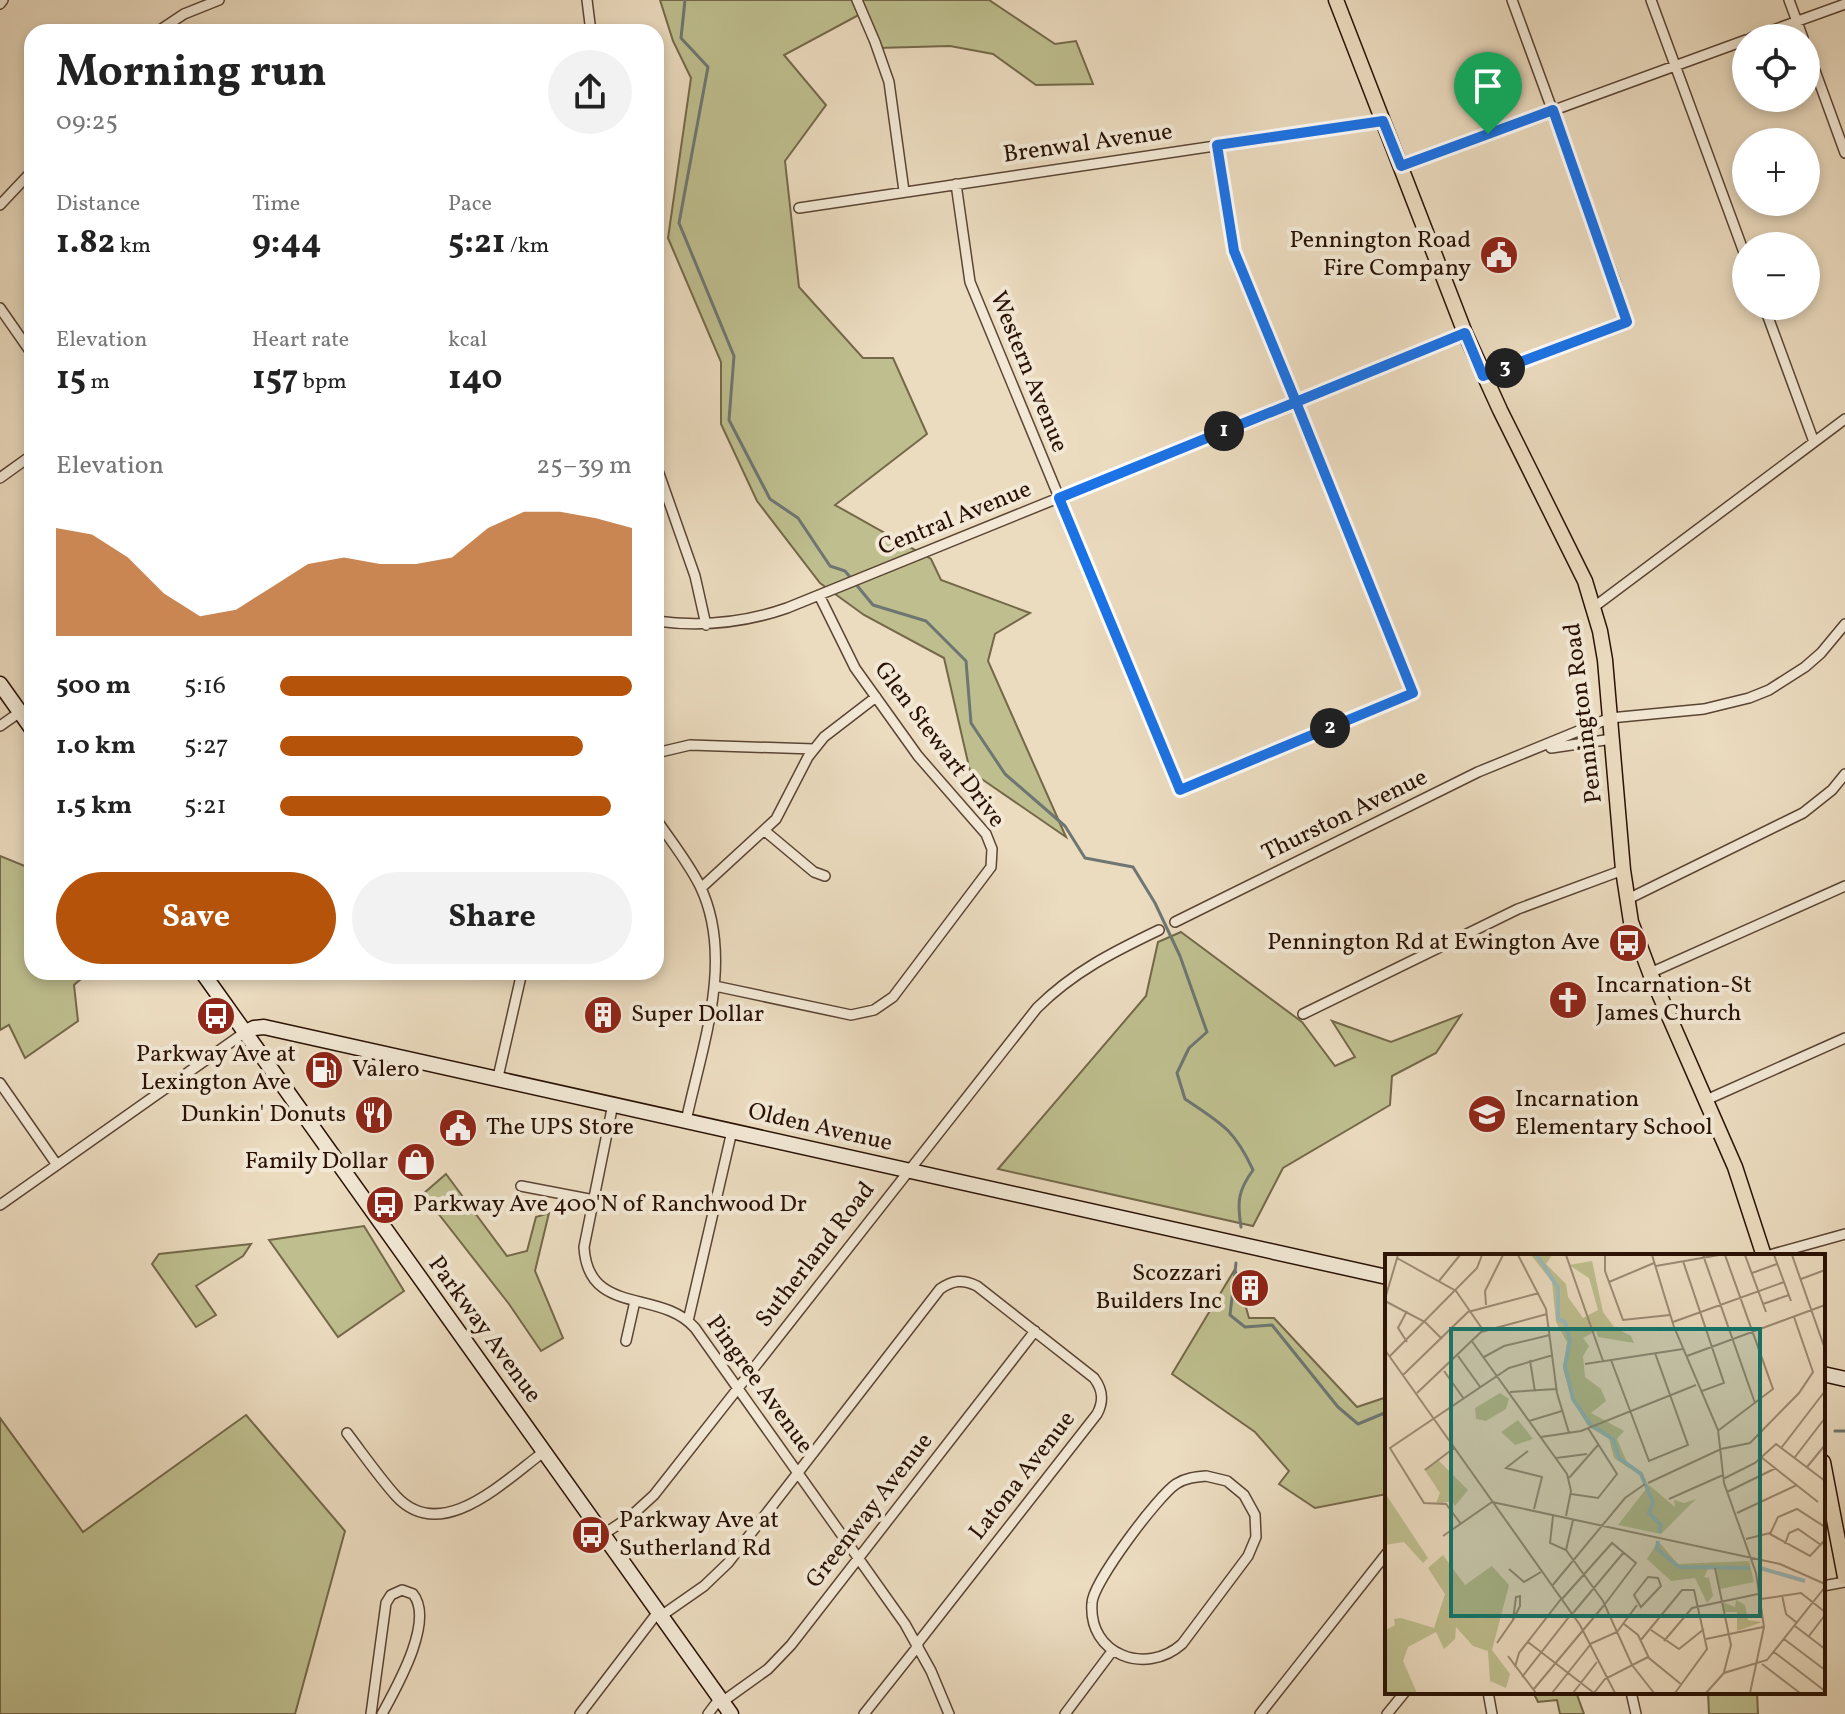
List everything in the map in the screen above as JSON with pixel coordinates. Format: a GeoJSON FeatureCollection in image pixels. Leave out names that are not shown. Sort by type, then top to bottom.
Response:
{"type":"FeatureCollection","features":[{"type":"Feature","properties":{"kind":"main road","name":"Pennington Road"},"geometry":{"type":"LineString","coordinates":[[1336,0],[1483,376],[1576,559],[1594,607],[1605,660],[1626,900],[1638,944],[1735,1167],[1764,1254]]}},
{"type":"Feature","properties":{"kind":"main road"},"geometry":{"type":"LineString","coordinates":[[0,684],[24,718]]}},
{"type":"Feature","properties":{"kind":"main road","name":"Parkway Avenue"},"geometry":{"type":"LineString","coordinates":[[208,980],[724,1705]]}},
{"type":"Feature","properties":{"kind":"main road","name":"Olden Avenue"},"geometry":{"type":"LineString","coordinates":[[244,1033],[264,1027],[1385,1277]]}},
{"type":"Feature","properties":{"kind":"main road"},"geometry":{"type":"LineString","coordinates":[[1825,1374],[1845,1379]]}},
{"type":"Feature","properties":{"kind":"main road"},"geometry":{"type":"LineString","coordinates":[[1825,1473],[1845,1579]]}},
{"type":"Feature","properties":{"kind":"street"},"geometry":{"type":"LineString","coordinates":[[186,0],[193,10]]}},
{"type":"Feature","properties":{"kind":"street"},"geometry":{"type":"LineString","coordinates":[[170,24],[193,10],[219,0]]}},
{"type":"Feature","properties":{"kind":"street"},"geometry":{"type":"LineString","coordinates":[[587,0],[590,24]]}},
{"type":"Feature","properties":{"kind":"street"},"geometry":{"type":"LineString","coordinates":[[857,0],[889,82],[904,191]]}},
{"type":"Feature","properties":{"kind":"street"},"geometry":{"type":"LineString","coordinates":[[1483,376],[1627,322],[1512,0]]}},
{"type":"Feature","properties":{"kind":"street"},"geometry":{"type":"LineString","coordinates":[[1651,0],[1736,232]]}},
{"type":"Feature","properties":{"kind":"street"},"geometry":{"type":"LineString","coordinates":[[1789,0],[1798,24]]}},
{"type":"Feature","properties":{"kind":"street"},"geometry":{"type":"LineString","coordinates":[[1789,24],[1845,4]]}},
{"type":"Feature","properties":{"kind":"street"},"geometry":{"type":"LineString","coordinates":[[1401,166],[1732,45]]}},
{"type":"Feature","properties":{"kind":"street"},"geometry":{"type":"LineString","coordinates":[[1820,84],[1845,153]]}},
{"type":"Feature","properties":{"kind":"street","name":"Brenwal Avenue"},"geometry":{"type":"LineString","coordinates":[[799,208],[1383,121]]}},
{"type":"Feature","properties":{"kind":"street"},"geometry":{"type":"LineString","coordinates":[[1217,145],[1234,251],[1296,402]]}},
{"type":"Feature","properties":{"kind":"street"},"geometry":{"type":"LineString","coordinates":[[0,205],[24,180]]}},
{"type":"Feature","properties":{"kind":"street","name":"Western Avenue"},"geometry":{"type":"LineString","coordinates":[[956,184],[970,282],[1180,790],[1413,693],[1296,402]]}},
{"type":"Feature","properties":{"kind":"street"},"geometry":{"type":"LineString","coordinates":[[0,308],[24,342]]}},
{"type":"Feature","properties":{"kind":"street"},"geometry":{"type":"LineString","coordinates":[[1769,320],[1814,442]]}},
{"type":"Feature","properties":{"kind":"street","name":"Central Avenue"},"geometry":{"type":"LineString","coordinates":[[664,622],[706,625],[751,619],[819,595],[1465,333]]}},
{"type":"Feature","properties":{"kind":"street"},"geometry":{"type":"LineString","coordinates":[[1594,607],[1845,419]]}},
{"type":"Feature","properties":{"kind":"street"},"geometry":{"type":"LineString","coordinates":[[0,478],[24,461]]}},
{"type":"Feature","properties":{"kind":"street"},"geometry":{"type":"LineString","coordinates":[[664,499],[695,576],[706,625]]}},
{"type":"Feature","properties":{"kind":"street","name":"Glen Stewart Drive"},"geometry":{"type":"LineString","coordinates":[[715,986],[840,1014],[874,1010],[893,997],[987,875],[993,858],[986,834],[933,775],[845,652],[819,595]]}},
{"type":"Feature","properties":{"kind":"street","name":"Thurston Avenue"},"geometry":{"type":"LineString","coordinates":[[1175,922],[1478,772],[1610,718],[1704,709],[1749,698],[1805,667],[1829,645],[1845,624]]}},
{"type":"Feature","properties":{"kind":"street"},"geometry":{"type":"LineString","coordinates":[[701,888],[765,831],[785,804],[814,749],[838,725],[876,697]]}},
{"type":"Feature","properties":{"kind":"street"},"geometry":{"type":"LineString","coordinates":[[0,726],[20,712]]}},
{"type":"Feature","properties":{"kind":"street","name":"Thurston Avenue"},"geometry":{"type":"LineString","coordinates":[[1536,750],[1612,739]]}},
{"type":"Feature","properties":{"kind":"street"},"geometry":{"type":"LineString","coordinates":[[664,751],[690,745],[814,749]]}},
{"type":"Feature","properties":{"kind":"street"},"geometry":{"type":"LineString","coordinates":[[1626,900],[1803,813],[1832,790],[1845,774]]}},
{"type":"Feature","properties":{"kind":"street"},"geometry":{"type":"LineString","coordinates":[[664,830],[691,868],[701,888],[714,930],[715,986],[686,1121]]}},
{"type":"Feature","properties":{"kind":"street"},"geometry":{"type":"LineString","coordinates":[[765,831],[814,872],[825,876]]}},
{"type":"Feature","properties":{"kind":"street"},"geometry":{"type":"LineString","coordinates":[[1303,1014],[1518,909],[1623,870]]}},
{"type":"Feature","properties":{"kind":"street"},"geometry":{"type":"LineString","coordinates":[[1650,973],[1845,886]]}},
{"type":"Feature","properties":{"kind":"street","name":"Sutherland Road"},"geometry":{"type":"LineString","coordinates":[[604,1534],[631,1516],[654,1495],[1037,1008],[1070,978],[1100,958],[1159,930]]}},
{"type":"Feature","properties":{"kind":"street"},"geometry":{"type":"LineString","coordinates":[[498,1077],[520,980]]}},
{"type":"Feature","properties":{"kind":"street"},"geometry":{"type":"LineString","coordinates":[[0,1205],[244,1033]]}},
{"type":"Feature","properties":{"kind":"street"},"geometry":{"type":"LineString","coordinates":[[1706,1100],[1845,1038]]}},
{"type":"Feature","properties":{"kind":"street"},"geometry":{"type":"LineString","coordinates":[[0,1083],[57,1165]]}},
{"type":"Feature","properties":{"kind":"street","name":"Pingree Avenue"},"geometry":{"type":"LineString","coordinates":[[613,1104],[584,1247],[588,1269],[607,1292],[668,1309],[688,1321],[918,1645],[949,1714]]}},
{"type":"Feature","properties":{"kind":"street"},"geometry":{"type":"LineString","coordinates":[[688,1321],[732,1131]]}},
{"type":"Feature","properties":{"kind":"street"},"geometry":{"type":"LineString","coordinates":[[521,1186],[594,1200]]}},
{"type":"Feature","properties":{"kind":"street"},"geometry":{"type":"LineString","coordinates":[[1772,1254],[1845,1234]]}},
{"type":"Feature","properties":{"kind":"street","name":"Latona Avenue"},"geometry":{"type":"LineString","coordinates":[[798,1473],[940,1289],[954,1282],[977,1286],[1094,1378],[1102,1391],[1100,1408],[864,1714]]}},
{"type":"Feature","properties":{"kind":"street"},"geometry":{"type":"LineString","coordinates":[[626,1341],[635,1301]]}},
{"type":"Feature","properties":{"kind":"street","name":"Greenway Avenue"},"geometry":{"type":"LineString","coordinates":[[708,1714],[724,1705],[781,1656],[1035,1331]]}},
{"type":"Feature","properties":{"kind":"street"},"geometry":{"type":"LineString","coordinates":[[347,1433],[397,1497],[415,1510],[438,1515],[469,1506],[545,1451]]}},
{"type":"Feature","properties":{"kind":"street"},"geometry":{"type":"LineString","coordinates":[[580,1714],[660,1614],[719,1573],[798,1473]]}},
{"type":"Feature","properties":{"kind":"street"},"geometry":{"type":"LineString","coordinates":[[1206,1476],[1227,1481],[1236,1487],[1255,1515],[1253,1548],[1182,1644],[1165,1656],[1145,1660],[1124,1656],[1113,1650],[1094,1625],[1092,1603],[1101,1578],[1166,1492],[1185,1480],[1206,1476]]}},
{"type":"Feature","properties":{"kind":"street"},"geometry":{"type":"LineString","coordinates":[[1260,1714],[1385,1556]]}},
{"type":"Feature","properties":{"kind":"street"},"geometry":{"type":"LineString","coordinates":[[1825,1585],[1845,1579]]}},
{"type":"Feature","properties":{"kind":"street"},"geometry":{"type":"LineString","coordinates":[[371,1714],[386,1603],[391,1595],[402,1590],[413,1594],[419,1604],[416,1639],[403,1674],[382,1714]]}},
{"type":"Feature","properties":{"kind":"street"},"geometry":{"type":"LineString","coordinates":[[1065,1714],[1113,1650]]}},
{"type":"Feature","properties":{"kind":"street"},"geometry":{"type":"LineString","coordinates":[[1387,1714],[1403,1694]]}},
{"type":"Feature","properties":{"kind":"street"},"geometry":{"type":"LineString","coordinates":[[1488,1694],[1492,1714]]}},
{"type":"Feature","properties":{"kind":"street"},"geometry":{"type":"LineString","coordinates":[[1631,1694],[1636,1714]]}},
{"type":"Feature","properties":{"kind":"green space"},"geometry":{"type":"Polygon","coordinates":[[[660,0],[989,0],[1055,44],[1076,41],[1093,84],[1036,85],[993,54],[950,46],[878,48],[866,11],[784,55],[826,105],[785,161],[799,287],[863,358],[893,358],[927,434],[835,505],[931,559],[941,580],[1030,613],[995,634],[988,661],[1066,837],[970,771],[944,658],[864,615],[820,583],[757,501],[721,424],[721,362],[668,238],[691,78],[673,41],[660,0]]]}},
{"type":"Feature","properties":{"kind":"green space"},"geometry":{"type":"Polygon","coordinates":[[[0,856],[24,866],[24,980],[80,980],[74,985],[78,1021],[25,1058],[9,1025],[0,1030],[0,856]]]}},
{"type":"Feature","properties":{"kind":"green space"},"geometry":{"type":"Polygon","coordinates":[[[1181,932],[1302,1022],[1335,1066],[1355,1057],[1332,1021],[1391,1042],[1461,1015],[1436,1053],[1392,1076],[1390,1105],[1283,1168],[1253,1226],[998,1169],[1146,996],[1158,942],[1181,932]]]}},
{"type":"Feature","properties":{"kind":"green space"},"geometry":{"type":"Polygon","coordinates":[[[446,1174],[507,1256],[527,1251],[536,1217],[549,1213],[535,1271],[563,1338],[541,1351],[509,1304],[423,1194],[446,1174]]]}},
{"type":"Feature","properties":{"kind":"green space"},"geometry":{"type":"Polygon","coordinates":[[[364,1226],[404,1291],[338,1337],[269,1240],[364,1226]]]}},
{"type":"Feature","properties":{"kind":"green space"},"geometry":{"type":"Polygon","coordinates":[[[251,1244],[243,1256],[196,1286],[216,1315],[196,1327],[152,1264],[159,1254],[251,1244]]]}},
{"type":"Feature","properties":{"kind":"green space"},"geometry":{"type":"Polygon","coordinates":[[[1235,1269],[1249,1318],[1274,1318],[1357,1407],[1385,1398],[1385,1494],[1315,1508],[1279,1484],[1289,1471],[1255,1432],[1172,1374],[1235,1269]]]}},
{"type":"Feature","properties":{"kind":"green space"},"geometry":{"type":"Polygon","coordinates":[[[246,1415],[345,1531],[295,1714],[0,1714],[0,1418],[83,1532],[246,1415]]]}},
{"type":"Feature","properties":{"kind":"green space"},"geometry":{"type":"Polygon","coordinates":[[[1534,1694],[1577,1694],[1584,1714],[1560,1714],[1557,1700],[1538,1702],[1534,1694]]]}},
{"type":"Feature","properties":{"kind":"green space"},"geometry":{"type":"Polygon","coordinates":[[[1708,1694],[1757,1694],[1758,1714],[1709,1714],[1708,1694]]]}},
{"type":"Feature","properties":{"kind":"waterway"},"geometry":{"type":"LineString","coordinates":[[685,0],[681,38],[708,67],[679,223],[734,356],[729,420],[770,499],[798,518],[830,566],[845,571],[873,605],[926,621],[966,661],[971,723],[1005,774],[1065,826],[1085,858],[1133,867],[1155,903],[1180,956],[1207,1032],[1189,1048],[1177,1073],[1185,1099],[1233,1136],[1253,1170],[1240,1197],[1241,1227]]}},
{"type":"Feature","properties":{"kind":"waterway"},"geometry":{"type":"LineString","coordinates":[[1236,1263],[1230,1315],[1245,1327],[1272,1325],[1338,1407],[1358,1424],[1385,1413]]}},
{"type":"Feature","properties":{"kind":"waterway"},"geometry":{"type":"LineString","coordinates":[[1835,1431],[1845,1431]]}},
{"type":"Feature","properties":{"kind":"place","name":"Pennington Road Fire Company"},"geometry":{"type":"Point","coordinates":[1499,255]}},
{"type":"Feature","properties":{"kind":"place","name":"Pennington Rd at Ewington Ave"},"geometry":{"type":"Point","coordinates":[1628,943]}},
{"type":"Feature","properties":{"kind":"place","name":"Incarnation-St James Church"},"geometry":{"type":"Point","coordinates":[1568,1000]}},
{"type":"Feature","properties":{"kind":"place","name":"Super Dollar"},"geometry":{"type":"Point","coordinates":[603,1015]}},
{"type":"Feature","properties":{"kind":"place","name":"Parkway Ave at Lexington Ave"},"geometry":{"type":"Point","coordinates":[216,1016]}},
{"type":"Feature","properties":{"kind":"place","name":"Valero"},"geometry":{"type":"Point","coordinates":[324,1070]}},
{"type":"Feature","properties":{"kind":"place","name":"Incarnation Elementary School"},"geometry":{"type":"Point","coordinates":[1487,1114]}},
{"type":"Feature","properties":{"kind":"place","name":"Dunkin' Donuts"},"geometry":{"type":"Point","coordinates":[374,1115]}},
{"type":"Feature","properties":{"kind":"place","name":"The UPS Store"},"geometry":{"type":"Point","coordinates":[458,1128]}},
{"type":"Feature","properties":{"kind":"place","name":"Family Dollar"},"geometry":{"type":"Point","coordinates":[416,1162]}},
{"type":"Feature","properties":{"kind":"place","name":"Parkway Ave 400'N of Ranchwood Dr"},"geometry":{"type":"Point","coordinates":[385,1205]}},
{"type":"Feature","properties":{"kind":"place","name":"Scozzari Builders Inc"},"geometry":{"type":"Point","coordinates":[1250,1288]}},
{"type":"Feature","properties":{"kind":"place","name":"Parkway Ave at Sutherland Rd"},"geometry":{"type":"Point","coordinates":[591,1535]}},
{"type":"Feature","properties":{"kind":"route"},"geometry":{"type":"LineString","coordinates":[[1488,134],[1401,166],[1383,121],[1217,145],[1234,251],[1296,402],[1059,498],[1180,790],[1413,693],[1296,402],[1465,333],[1483,376],[1627,322],[1553,110],[1488,134]]}}]}
